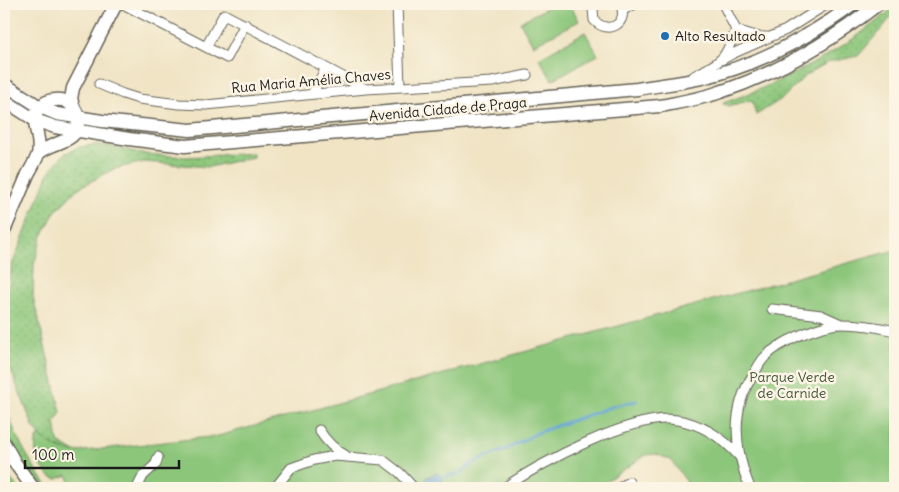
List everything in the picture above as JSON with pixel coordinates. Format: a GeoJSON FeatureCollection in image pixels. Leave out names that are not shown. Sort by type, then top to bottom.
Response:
{"type":"FeatureCollection","features":[{"type":"Feature","properties":{"kind":"main road"},"geometry":{"type":"LineString","coordinates":[[38,154],[46,146],[66,140],[76,131],[76,113],[72,98],[73,88],[116,4]]}},
{"type":"Feature","properties":{"kind":"main road","name":"Avenida Cidade de Praga"},"geometry":{"type":"LineString","coordinates":[[4,84],[40,107],[57,114],[76,113],[190,130],[637,89],[703,78],[762,59],[821,27],[854,4]]}},
{"type":"Feature","properties":{"kind":"main road","name":"Avenida Cidade de Praga"},"geometry":{"type":"LineString","coordinates":[[4,100],[36,125],[184,146],[660,106],[718,93],[780,69],[840,33],[878,4]]}},
{"type":"Feature","properties":{"kind":"main road"},"geometry":{"type":"LineString","coordinates":[[59,100],[73,88]]}},
{"type":"Feature","properties":{"kind":"main road"},"geometry":{"type":"LineString","coordinates":[[4,231],[38,154],[39,139],[36,125],[40,107],[48,101],[65,101],[76,113]]}},
{"type":"Feature","properties":{"kind":"main road"},"geometry":{"type":"LineString","coordinates":[[36,125],[46,139],[56,143]]}},
{"type":"Feature","properties":{"kind":"main road"},"geometry":{"type":"LineString","coordinates":[[4,443],[15,463],[33,488]]}},
{"type":"Feature","properties":{"kind":"street"},"geometry":{"type":"LineString","coordinates":[[124,4],[227,58],[245,24]]}},
{"type":"Feature","properties":{"kind":"street"},"geometry":{"type":"LineString","coordinates":[[397,4],[400,87]]}},
{"type":"Feature","properties":{"kind":"street"},"geometry":{"type":"LineString","coordinates":[[595,4],[594,20],[602,26],[613,27],[621,20],[622,7],[635,4]]}},
{"type":"Feature","properties":{"kind":"street"},"geometry":{"type":"LineString","coordinates":[[723,4],[736,30],[759,37],[772,36]]}},
{"type":"Feature","properties":{"kind":"street"},"geometry":{"type":"LineString","coordinates":[[687,80],[721,60],[786,30],[827,4]]}},
{"type":"Feature","properties":{"kind":"street"},"geometry":{"type":"LineString","coordinates":[[206,47],[224,14],[366,89]]}},
{"type":"Feature","properties":{"kind":"street"},"geometry":{"type":"LineString","coordinates":[[721,60],[727,53],[736,30]]}},
{"type":"Feature","properties":{"kind":"street"},"geometry":{"type":"LineString","coordinates":[[312,94],[326,68]]}},
{"type":"Feature","properties":{"kind":"street","name":"Rua Maria Amélia Chaves"},"geometry":{"type":"LineString","coordinates":[[100,84],[131,97],[188,105],[206,105],[366,89],[492,82],[527,75]]}},
{"type":"Feature","properties":{"kind":"street"},"geometry":{"type":"LineString","coordinates":[[772,309],[821,315],[842,324]]}},
{"type":"Feature","properties":{"kind":"street"},"geometry":{"type":"LineString","coordinates":[[750,488],[739,456],[736,433],[738,413],[742,396],[751,377],[765,356],[784,343],[805,333],[828,326],[842,324],[895,331]]}},
{"type":"Feature","properties":{"kind":"street"},"geometry":{"type":"LineString","coordinates":[[504,488],[598,438],[628,426],[664,419],[677,420],[702,427],[721,438],[739,456]]}},
{"type":"Feature","properties":{"kind":"street"},"geometry":{"type":"LineString","coordinates":[[319,430],[326,441],[337,450],[349,456]]}},
{"type":"Feature","properties":{"kind":"street"},"geometry":{"type":"LineString","coordinates":[[275,488],[291,468],[314,460],[335,456],[383,460],[400,473],[414,488]]}},
{"type":"Feature","properties":{"kind":"street"},"geometry":{"type":"LineString","coordinates":[[137,488],[143,476],[156,464],[158,457]]}},
{"type":"Feature","properties":{"kind":"street"},"geometry":{"type":"LineString","coordinates":[[619,488],[631,485]]}},
{"type":"Feature","properties":{"kind":"green space"},"geometry":{"type":"Polygon","coordinates":[[[554,4],[570,4],[579,21],[533,45],[520,22],[554,4]]]}},
{"type":"Feature","properties":{"kind":"green space"},"geometry":{"type":"Polygon","coordinates":[[[895,6],[895,13],[858,56],[829,62],[814,70],[804,77],[783,98],[756,115],[752,100],[728,106],[727,104],[724,105],[723,103],[770,85],[814,63],[856,37],[895,6]]]}},
{"type":"Feature","properties":{"kind":"green space"},"geometry":{"type":"Polygon","coordinates":[[[585,32],[598,55],[552,80],[539,58],[585,32]]]}},
{"type":"Feature","properties":{"kind":"green space"},"geometry":{"type":"Polygon","coordinates":[[[99,144],[145,154],[187,157],[253,153],[253,157],[209,167],[144,162],[114,169],[77,189],[55,212],[42,236],[34,265],[33,297],[61,412],[55,422],[58,442],[75,452],[56,447],[46,441],[33,426],[6,358],[4,312],[12,265],[50,170],[64,154],[79,147],[99,144]]]}},
{"type":"Feature","properties":{"kind":"green space","name":"Parque Verde de Carnide"},"geometry":{"type":"Polygon","coordinates":[[[895,250],[895,488],[691,488],[671,460],[656,454],[646,455],[595,488],[69,488],[72,486],[67,475],[57,479],[50,477],[37,458],[36,441],[39,435],[56,447],[75,452],[218,436],[895,250]]]}},
{"type":"Feature","properties":{"kind":"green space"},"geometry":{"type":"Polygon","coordinates":[[[4,401],[22,447],[49,488],[39,488],[4,431],[4,401]]]}},
{"type":"Feature","properties":{"kind":"green space"},"geometry":{"type":"Polygon","coordinates":[[[4,471],[18,488],[4,488],[4,471]]]}},
{"type":"Feature","properties":{"kind":"water"},"geometry":{"type":"Polygon","coordinates":[[[436,473],[439,474],[443,481],[444,488],[431,488],[426,481],[427,477],[436,473]]]}},
{"type":"Feature","properties":{"kind":"waterway"},"geometry":{"type":"LineString","coordinates":[[438,478],[458,474],[473,463],[507,449],[539,432],[614,406],[636,401]]}},
{"type":"Feature","properties":{"kind":"place","name":"Alto Resultado"},"geometry":{"type":"Point","coordinates":[665,36]}}]}
